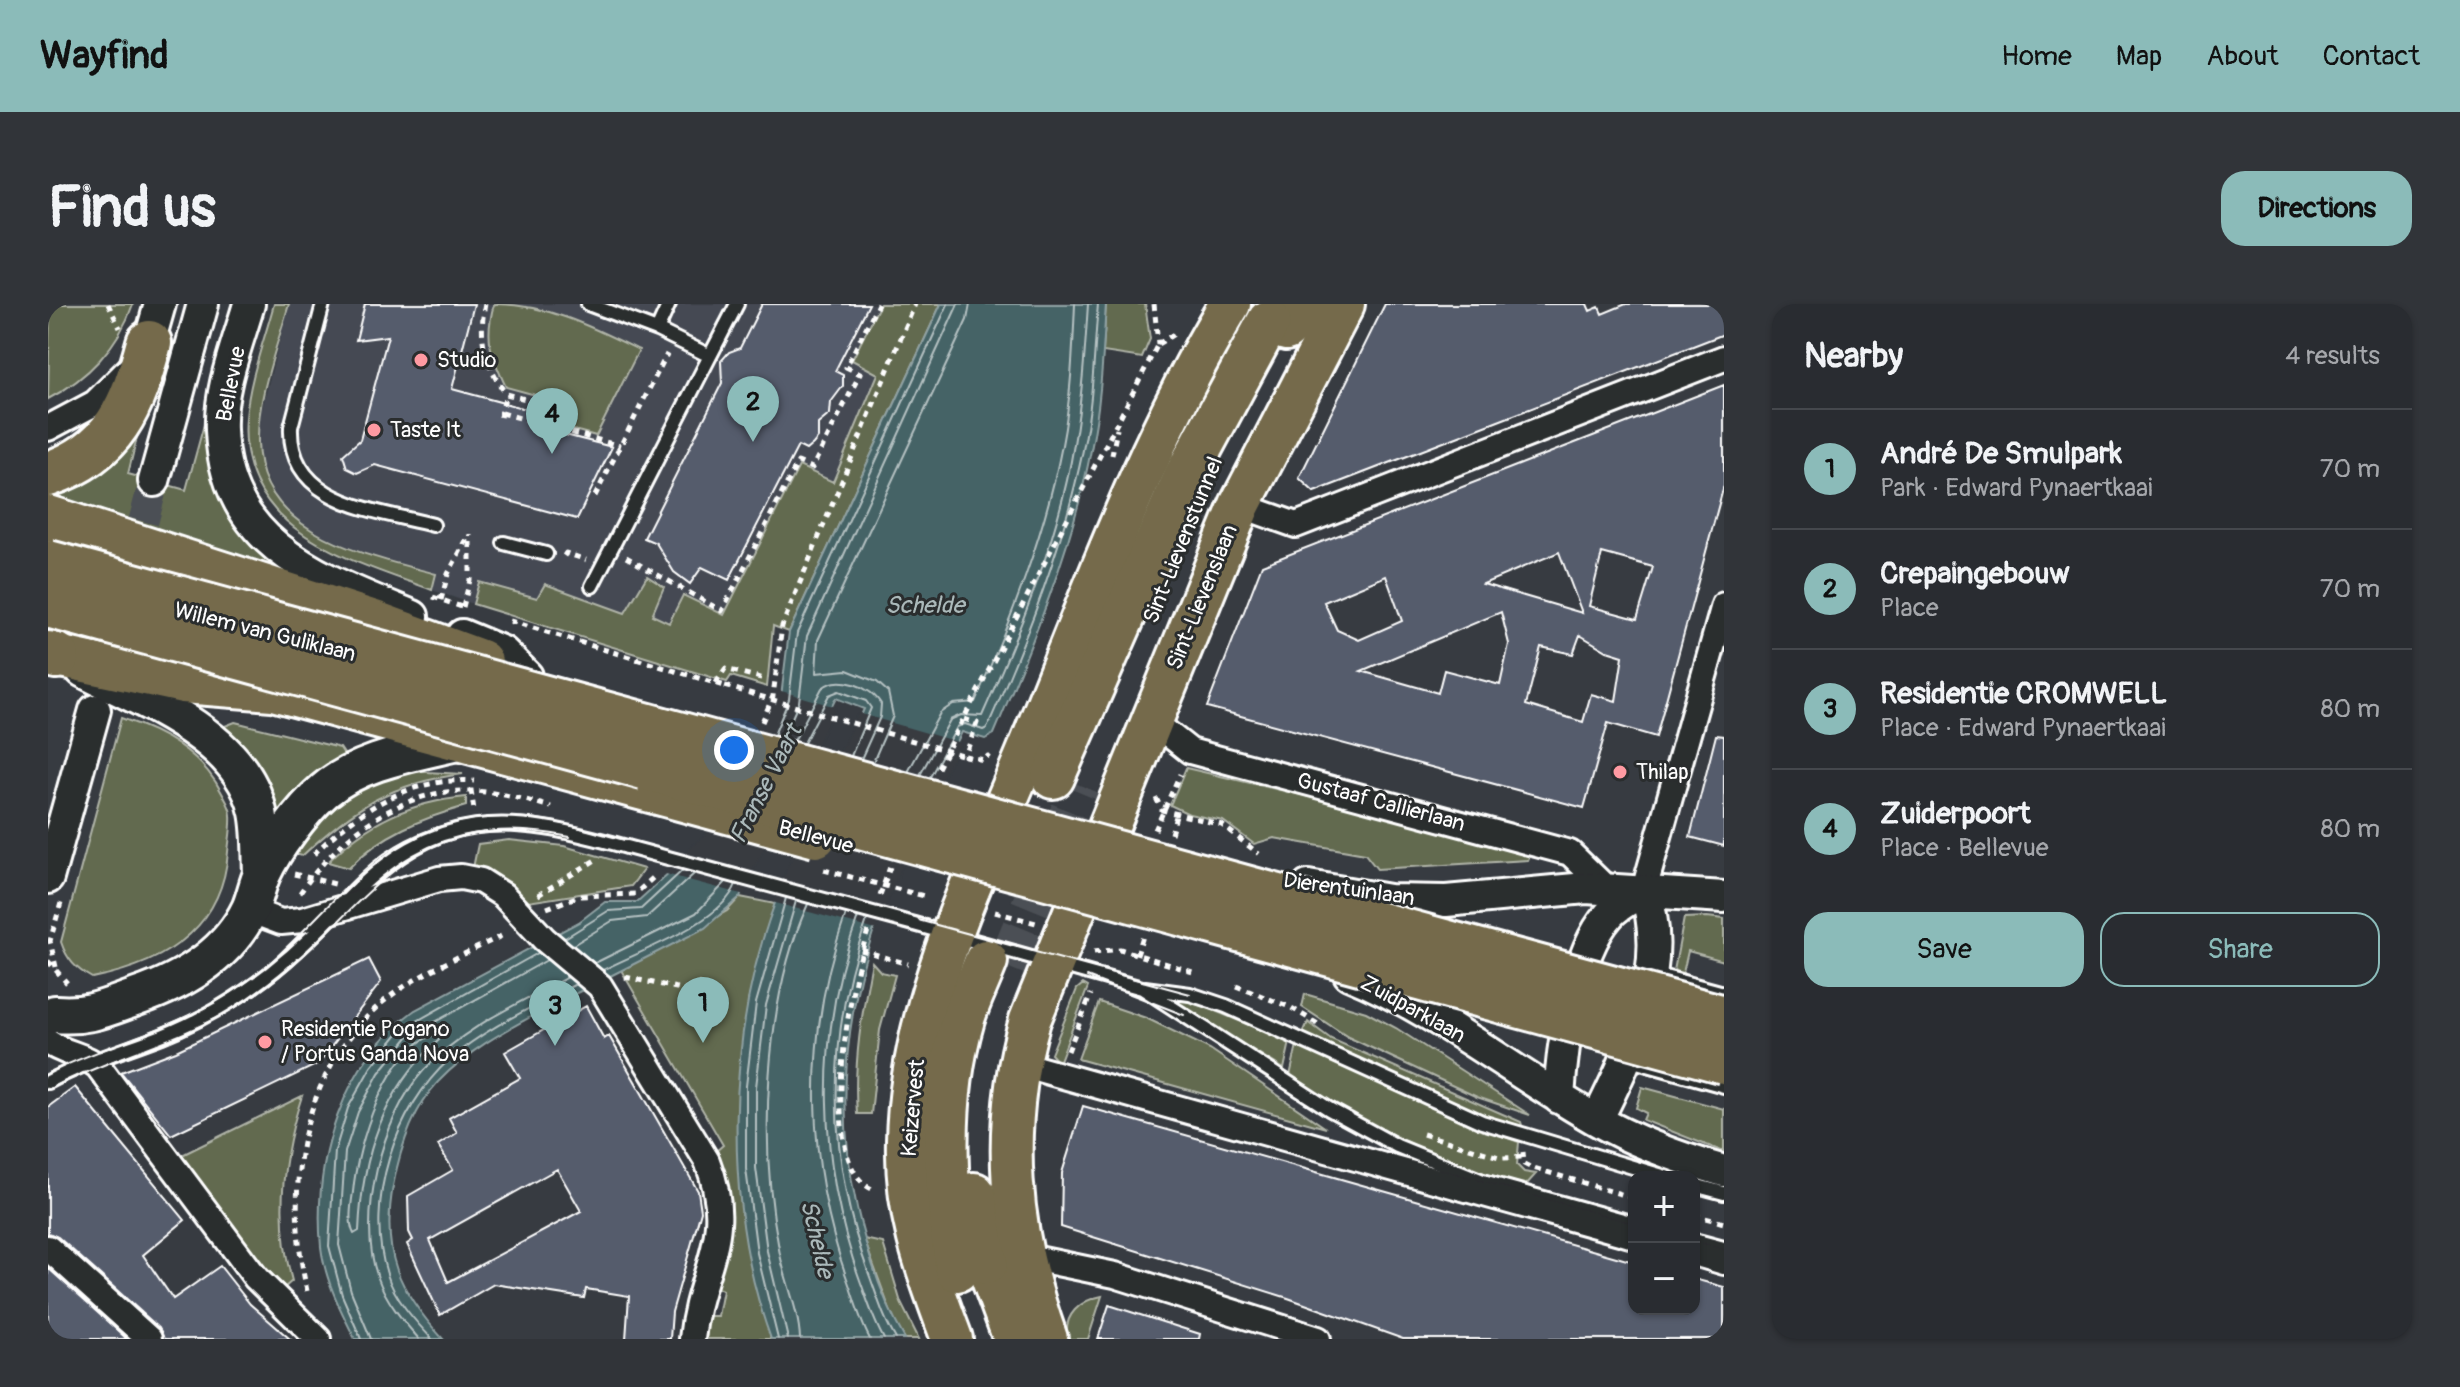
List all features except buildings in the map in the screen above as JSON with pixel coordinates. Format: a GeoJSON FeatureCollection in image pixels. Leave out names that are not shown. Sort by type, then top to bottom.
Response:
{"type":"FeatureCollection","features":[{"type":"Feature","properties":{"kind":"highway","name":"Sint-Lievenstunnel"},"geometry":{"type":"LineString","coordinates":[[1068,782],[1200,490],[1284,315]]}},
{"type":"Feature","properties":{"kind":"highway"},"geometry":{"type":"LineString","coordinates":[[48,474],[77,462],[109,438],[126,414],[155,324]]}},
{"type":"Feature","properties":{"kind":"highway"},"geometry":{"type":"LineString","coordinates":[[48,518],[374,623],[480,662]]}},
{"type":"Feature","properties":{"kind":"highway"},"geometry":{"type":"LineString","coordinates":[[48,563],[1724,1018]]}},
{"type":"Feature","properties":{"kind":"highway"},"geometry":{"type":"LineString","coordinates":[[48,605],[1724,1061]]}},
{"type":"Feature","properties":{"kind":"highway"},"geometry":{"type":"LineString","coordinates":[[989,1263],[947,1203],[946,1145],[952,1071],[963,1018],[997,964]]}},
{"type":"Feature","properties":{"kind":"main road"},"geometry":{"type":"LineString","coordinates":[[964,906],[1129,501],[1177,397],[1230,304]]}},
{"type":"Feature","properties":{"kind":"main road","name":"Sint-Lievenslaan"},"geometry":{"type":"LineString","coordinates":[[1067,931],[1240,505],[1344,304]]}},
{"type":"Feature","properties":{"kind":"main road","name":"Willem van Guliklaan"},"geometry":{"type":"LineString","coordinates":[[48,578],[441,676],[480,662]]}},
{"type":"Feature","properties":{"kind":"main road","name":"Willem van Guliklaan"},"geometry":{"type":"LineString","coordinates":[[48,612],[188,648],[273,690],[461,741]]}},
{"type":"Feature","properties":{"kind":"main road"},"geometry":{"type":"LineString","coordinates":[[52,655],[183,683],[273,690]]}},
{"type":"Feature","properties":{"kind":"main road"},"geometry":{"type":"LineString","coordinates":[[52,655],[187,721],[219,747],[246,782],[280,873]]}},
{"type":"Feature","properties":{"kind":"main road","name":"Bellevue"},"geometry":{"type":"LineString","coordinates":[[480,662],[703,722],[966,769],[1005,807],[1107,834]]}},
{"type":"Feature","properties":{"kind":"main road","name":"Bellevue"},"geometry":{"type":"LineString","coordinates":[[461,741],[658,794],[929,882],[964,906],[1067,931]]}},
{"type":"Feature","properties":{"kind":"main road"},"geometry":{"type":"LineString","coordinates":[[50,1020],[83,1017],[169,986],[194,972],[216,953],[280,873],[302,814],[326,790],[354,772],[461,741]]}},
{"type":"Feature","properties":{"kind":"main road","name":"Keizervest"},"geometry":{"type":"LineString","coordinates":[[952,1339],[919,1248],[909,1197],[907,1140],[912,1081],[924,1025],[964,906]]}},
{"type":"Feature","properties":{"kind":"main road"},"geometry":{"type":"LineString","coordinates":[[979,1339],[989,1263],[1012,1205],[1010,1119],[1017,1063],[1030,1020],[1067,931]]}},
{"type":"Feature","properties":{"kind":"main road"},"geometry":{"type":"LineString","coordinates":[[989,1263],[1014,1339]]}},
{"type":"Feature","properties":{"kind":"main road"},"geometry":{"type":"LineString","coordinates":[[989,1263],[1032,1298],[1047,1339]]}},
{"type":"Feature","properties":{"kind":"street"},"geometry":{"type":"LineString","coordinates":[[154,481],[203,304]]}},
{"type":"Feature","properties":{"kind":"street","name":"Bellevue"},"geometry":{"type":"LineString","coordinates":[[249,304],[224,397],[221,429],[228,476],[242,509],[266,540],[300,566],[503,652],[527,676]]}},
{"type":"Feature","properties":{"kind":"street"},"geometry":{"type":"LineString","coordinates":[[48,428],[95,403],[118,382],[155,324]]}},
{"type":"Feature","properties":{"kind":"street"},"geometry":{"type":"LineString","coordinates":[[1240,505],[1296,525],[1724,358]]}},
{"type":"Feature","properties":{"kind":"street"},"geometry":{"type":"LineString","coordinates":[[1597,1120],[1626,1059],[1650,973],[1653,933],[1644,890],[1724,605]]}},
{"type":"Feature","properties":{"kind":"street"},"geometry":{"type":"LineString","coordinates":[[48,878],[95,710]]}},
{"type":"Feature","properties":{"kind":"street","name":"Gustaaf Callierlaan"},"geometry":{"type":"LineString","coordinates":[[1151,720],[1190,751],[1570,853],[1607,889]]}},
{"type":"Feature","properties":{"kind":"street","name":"Dierentuinlaan"},"geometry":{"type":"LineString","coordinates":[[1107,834],[1161,838],[1295,884],[1389,900],[1607,889],[1644,890]]}},
{"type":"Feature","properties":{"kind":"street"},"geometry":{"type":"LineString","coordinates":[[249,910],[281,922],[302,920],[439,879],[461,877],[481,881],[503,895],[536,931],[608,996],[707,1161],[715,1180],[721,1225],[696,1310],[692,1339]]}},
{"type":"Feature","properties":{"kind":"street"},"geometry":{"type":"LineString","coordinates":[[1559,1098],[1568,1024],[1587,959],[1609,914],[1644,890],[1724,897]]}},
{"type":"Feature","properties":{"kind":"street","name":"Zuidparklaan"},"geometry":{"type":"LineString","coordinates":[[1067,931],[1306,958],[1353,975],[1439,1021],[1597,1120],[1676,1158],[1724,1171]]}},
{"type":"Feature","properties":{"kind":"street"},"geometry":{"type":"LineString","coordinates":[[50,1020],[60,1051],[92,1061],[256,1278],[318,1339]]}},
{"type":"Feature","properties":{"kind":"street"},"geometry":{"type":"LineString","coordinates":[[1017,1063],[1628,1234]]}},
{"type":"Feature","properties":{"kind":"street"},"geometry":{"type":"LineString","coordinates":[[48,1248],[149,1339]]}},
{"type":"Feature","properties":{"kind":"street"},"geometry":{"type":"LineString","coordinates":[[1700,1255],[1724,1262]]}},
{"type":"Feature","properties":{"kind":"street"},"geometry":{"type":"LineString","coordinates":[[989,1263],[1115,1275],[1318,1339]]}},
{"type":"Feature","properties":{"kind":"lane"},"geometry":{"type":"LineString","coordinates":[[323,304],[291,427],[290,445],[296,462],[305,476],[328,496],[433,525]]}},
{"type":"Feature","properties":{"kind":"lane"},"geometry":{"type":"LineString","coordinates":[[588,304],[657,330],[710,356]]}},
{"type":"Feature","properties":{"kind":"lane"},"geometry":{"type":"LineString","coordinates":[[657,330],[669,304]]}},
{"type":"Feature","properties":{"kind":"lane"},"geometry":{"type":"LineString","coordinates":[[592,586],[737,304]]}},
{"type":"Feature","properties":{"kind":"lane"},"geometry":{"type":"LineString","coordinates":[[504,543],[546,554]]}},
{"type":"Feature","properties":{"kind":"lane"},"geometry":{"type":"LineString","coordinates":[[48,1082],[92,1061],[163,1035],[233,1000],[285,962],[389,861],[414,846],[465,827],[495,823],[545,825],[914,924],[964,906],[1067,931],[1142,988],[1329,1109],[1425,1160],[1483,1181],[1628,1221]]}},
{"type":"Feature","properties":{"kind":"lane"},"geometry":{"type":"LineString","coordinates":[[1650,973],[1724,993]]}},
{"type":"Feature","properties":{"kind":"lane"},"geometry":{"type":"LineString","coordinates":[[1142,988],[1190,994],[1260,1020],[1482,1122],[1646,1171]]}},
{"type":"Feature","properties":{"kind":"lane"},"geometry":{"type":"LineString","coordinates":[[1626,1059],[1724,1086]]}},
{"type":"Feature","properties":{"kind":"lane"},"geometry":{"type":"LineString","coordinates":[[1700,1187],[1724,1193]]}},
{"type":"Feature","properties":{"kind":"lane"},"geometry":{"type":"LineString","coordinates":[[1700,1242],[1724,1248]]}},
{"type":"Feature","properties":{"kind":"path"},"geometry":{"type":"LineString","coordinates":[[485,304],[481,329],[489,367],[506,394],[537,402]]}},
{"type":"Feature","properties":{"kind":"path"},"geometry":{"type":"LineString","coordinates":[[840,373],[878,304]]}},
{"type":"Feature","properties":{"kind":"path"},"geometry":{"type":"LineString","coordinates":[[782,626],[915,304]]}},
{"type":"Feature","properties":{"kind":"path"},"geometry":{"type":"LineString","coordinates":[[1092,469],[1158,344],[1154,304]]}},
{"type":"Feature","properties":{"kind":"path"},"geometry":{"type":"LineString","coordinates":[[595,496],[675,339]]}},
{"type":"Feature","properties":{"kind":"path"},"geometry":{"type":"LineString","coordinates":[[611,548],[722,611],[798,462],[812,468],[860,374],[846,367]]}},
{"type":"Feature","properties":{"kind":"path"},"geometry":{"type":"LineString","coordinates":[[506,394],[501,415],[620,446]]}},
{"type":"Feature","properties":{"kind":"path"},"geometry":{"type":"LineString","coordinates":[[441,600],[448,574],[470,534],[470,580],[464,601]]}},
{"type":"Feature","properties":{"kind":"path"},"geometry":{"type":"LineString","coordinates":[[504,620],[716,683],[966,769],[977,723],[964,719]]}},
{"type":"Feature","properties":{"kind":"path"},"geometry":{"type":"LineString","coordinates":[[716,683],[725,669],[765,679]]}},
{"type":"Feature","properties":{"kind":"path"},"geometry":{"type":"LineString","coordinates":[[1161,838],[1162,810],[1190,751]]}},
{"type":"Feature","properties":{"kind":"path"},"geometry":{"type":"LineString","coordinates":[[280,873],[348,822],[388,798],[431,784],[481,782]]}},
{"type":"Feature","properties":{"kind":"path"},"geometry":{"type":"LineString","coordinates":[[517,789],[527,792]]}},
{"type":"Feature","properties":{"kind":"path"},"geometry":{"type":"LineString","coordinates":[[471,790],[473,809]]}},
{"type":"Feature","properties":{"kind":"path"},"geometry":{"type":"LineString","coordinates":[[1161,838],[1176,816],[1222,825],[1295,884]]}},
{"type":"Feature","properties":{"kind":"path"},"geometry":{"type":"LineString","coordinates":[[536,931],[539,891],[600,857]]}},
{"type":"Feature","properties":{"kind":"path"},"geometry":{"type":"LineString","coordinates":[[280,873],[356,891]]}},
{"type":"Feature","properties":{"kind":"path"},"geometry":{"type":"LineString","coordinates":[[929,882],[964,906],[1067,931],[1092,941],[1106,952]]}},
{"type":"Feature","properties":{"kind":"path"},"geometry":{"type":"LineString","coordinates":[[308,1295],[297,1244],[301,1150],[316,1096],[336,1057],[365,1019],[400,991],[536,931],[549,907],[579,896],[605,895]]}},
{"type":"Feature","properties":{"kind":"path"},"geometry":{"type":"LineString","coordinates":[[864,950],[897,960]]}},
{"type":"Feature","properties":{"kind":"path"},"geometry":{"type":"LineString","coordinates":[[608,996],[625,977],[691,991]]}},
{"type":"Feature","properties":{"kind":"path"},"geometry":{"type":"LineString","coordinates":[[691,991],[705,980]]}},
{"type":"Feature","properties":{"kind":"path"},"geometry":{"type":"LineString","coordinates":[[691,991],[697,1007]]}},
{"type":"Feature","properties":{"kind":"path"},"geometry":{"type":"LineString","coordinates":[[860,1183],[882,1193]]}},
{"type":"Feature","properties":{"kind":"path"},"geometry":{"type":"LineString","coordinates":[[1700,1217],[1724,1223]]}},
{"type":"Feature","properties":{"kind":"shaded area"},"geometry":{"type":"Polygon","coordinates":[[[289,304],[880,304],[852,360],[878,374],[833,483],[799,466],[724,615],[669,623],[651,614],[664,587],[625,613],[545,584],[537,598],[479,583],[473,604],[432,590],[436,575],[356,552],[314,533],[294,519],[275,497],[261,465],[257,443],[261,412],[289,304]]]}},
{"type":"Feature","properties":{"kind":"green space"},"geometry":{"type":"Polygon","coordinates":[[[50,304],[133,304],[119,334],[100,360],[76,382],[48,399],[50,304]]]}},
{"type":"Feature","properties":{"kind":"green space"},"geometry":{"type":"Polygon","coordinates":[[[274,304],[289,304],[261,408],[258,442],[263,474],[277,499],[297,520],[322,536],[350,548],[436,574],[432,590],[366,566],[304,535],[279,514],[259,488],[248,457],[246,418],[254,375],[274,304]]]}},
{"type":"Feature","properties":{"kind":"green space"},"geometry":{"type":"Polygon","coordinates":[[[494,304],[551,312],[639,350],[596,436],[559,426],[561,416],[539,411],[543,397],[506,387],[489,337],[494,304]]]}},
{"type":"Feature","properties":{"kind":"green space"},"geometry":{"type":"Polygon","coordinates":[[[880,304],[941,304],[789,632],[773,626],[767,687],[731,676],[727,682],[473,604],[479,582],[537,598],[545,584],[625,613],[647,576],[664,587],[652,615],[669,623],[683,595],[724,615],[799,466],[833,482],[878,374],[852,360],[880,304]]]}},
{"type":"Feature","properties":{"kind":"green space"},"geometry":{"type":"Polygon","coordinates":[[[1106,304],[1145,304],[1150,339],[1142,358],[1103,352],[1106,304]]]}},
{"type":"Feature","properties":{"kind":"green space"},"geometry":{"type":"Polygon","coordinates":[[[145,405],[128,474],[186,490],[206,417],[211,420],[291,573],[48,498],[48,485],[145,405]]]}},
{"type":"Feature","properties":{"kind":"green space"},"geometry":{"type":"Polygon","coordinates":[[[121,718],[166,737],[203,766],[229,806],[230,834],[223,879],[214,903],[185,939],[143,963],[92,978],[73,963],[61,942],[121,718]]]}},
{"type":"Feature","properties":{"kind":"green space"},"geometry":{"type":"Polygon","coordinates":[[[235,722],[340,748],[346,757],[318,773],[276,816],[225,730],[225,726],[235,722]]]}},
{"type":"Feature","properties":{"kind":"green space"},"geometry":{"type":"Polygon","coordinates":[[[1186,768],[1357,808],[1530,855],[1528,860],[1377,869],[1365,854],[1274,838],[1254,844],[1223,821],[1189,814],[1170,805],[1186,768]]]}},
{"type":"Feature","properties":{"kind":"green space"},"geometry":{"type":"Polygon","coordinates":[[[408,771],[463,774],[394,791],[357,811],[302,856],[288,852],[332,793],[408,771]]]}},
{"type":"Feature","properties":{"kind":"green space"},"geometry":{"type":"Polygon","coordinates":[[[466,797],[466,806],[403,829],[361,856],[349,868],[328,862],[358,836],[391,816],[427,804],[466,797]]]}},
{"type":"Feature","properties":{"kind":"green space"},"geometry":{"type":"Polygon","coordinates":[[[509,840],[564,846],[644,869],[631,886],[528,902],[514,889],[473,868],[478,844],[509,840]]]}},
{"type":"Feature","properties":{"kind":"green space"},"geometry":{"type":"Polygon","coordinates":[[[740,897],[775,904],[748,1001],[749,1255],[771,1339],[706,1339],[708,1316],[718,1316],[723,1290],[713,1287],[728,1219],[726,1187],[715,1152],[723,1145],[621,970],[727,911],[740,897]]]}},
{"type":"Feature","properties":{"kind":"green space"},"geometry":{"type":"Polygon","coordinates":[[[1684,918],[1724,919],[1724,961],[1688,951],[1683,973],[1674,971],[1684,918]]]}},
{"type":"Feature","properties":{"kind":"green space"},"geometry":{"type":"Polygon","coordinates":[[[872,962],[881,972],[895,975],[880,1030],[871,1114],[857,1114],[857,1056],[872,962]]]}},
{"type":"Feature","properties":{"kind":"green space"},"geometry":{"type":"Polygon","coordinates":[[[1083,984],[1088,987],[1059,1063],[1051,1054],[1077,989],[1083,984]]]}},
{"type":"Feature","properties":{"kind":"green space"},"geometry":{"type":"Polygon","coordinates":[[[1158,992],[1208,1008],[1290,1042],[1284,1069],[1158,992]]]}},
{"type":"Feature","properties":{"kind":"green space"},"geometry":{"type":"Polygon","coordinates":[[[1305,994],[1366,1012],[1396,1028],[1530,1115],[1477,1097],[1348,1037],[1302,1007],[1305,994]]]}},
{"type":"Feature","properties":{"kind":"green space"},"geometry":{"type":"Polygon","coordinates":[[[1099,1002],[1146,1018],[1210,1049],[1326,1128],[1078,1059],[1099,1002]]]}},
{"type":"Feature","properties":{"kind":"green space"},"geometry":{"type":"Polygon","coordinates":[[[1308,1022],[1331,1039],[1521,1122],[1523,1129],[1467,1109],[1303,1033],[1308,1022]]]}},
{"type":"Feature","properties":{"kind":"green space"},"geometry":{"type":"Polygon","coordinates":[[[1297,1045],[1469,1124],[1519,1142],[1517,1165],[1524,1172],[1536,1174],[1525,1186],[1433,1153],[1375,1126],[1290,1076],[1297,1045]]]}},
{"type":"Feature","properties":{"kind":"green space"},"geometry":{"type":"Polygon","coordinates":[[[1642,1087],[1724,1109],[1724,1152],[1643,1120],[1646,1113],[1636,1108],[1642,1087]]]}},
{"type":"Feature","properties":{"kind":"green space"},"geometry":{"type":"Polygon","coordinates":[[[302,1096],[290,1142],[283,1188],[284,1234],[292,1281],[284,1288],[226,1222],[180,1156],[302,1096]]]}},
{"type":"Feature","properties":{"kind":"green space"},"geometry":{"type":"Polygon","coordinates":[[[864,1239],[883,1243],[901,1303],[919,1339],[905,1339],[894,1321],[864,1239]]]}},
{"type":"Feature","properties":{"kind":"green space"},"geometry":{"type":"Polygon","coordinates":[[[1102,1296],[1088,1339],[1068,1339],[1068,1323],[1075,1310],[1087,1301],[1102,1296]]]}},
{"type":"Feature","properties":{"kind":"water","name":"Schelde"},"geometry":{"type":"Polygon","coordinates":[[[941,304],[1106,304],[1099,396],[1091,450],[1073,523],[1050,595],[994,734],[985,739],[962,732],[906,846],[864,961],[852,1020],[846,1080],[847,1143],[857,1208],[876,1275],[905,1339],[771,1339],[755,1288],[744,1234],[738,1178],[737,1121],[747,1008],[775,903],[806,829],[864,709],[836,698],[751,865],[740,897],[705,928],[492,1039],[464,1058],[429,1093],[414,1117],[399,1158],[389,1231],[404,1287],[443,1339],[355,1339],[326,1271],[321,1247],[320,1214],[328,1147],[351,1085],[368,1057],[415,1010],[579,922],[605,902],[637,902],[729,818],[781,697],[789,632],[941,304]]]}},
{"type":"Feature","properties":{"kind":"pier"},"geometry":{"type":"Polygon","coordinates":[[[778,690],[836,707],[755,867],[745,895],[662,873],[726,816],[778,690]]]}},
{"type":"Feature","properties":{"kind":"pier"},"geometry":{"type":"Polygon","coordinates":[[[858,713],[961,743],[923,816],[876,930],[772,902],[858,713]]]}},
{"type":"Feature","properties":{"kind":"tunnel"},"geometry":{"type":"LineString","coordinates":[[132,565],[154,481]]}},
{"type":"Feature","properties":{"kind":"tunnel"},"geometry":{"type":"LineString","coordinates":[[1007,967],[1082,786]]}},
{"type":"Feature","properties":{"kind":"tram line"},"geometry":{"type":"LineString","coordinates":[[48,1073],[210,1005],[268,965],[385,853],[434,828],[489,818],[517,817],[573,826],[1190,994]]}},
{"type":"Feature","properties":{"kind":"tram line"},"geometry":{"type":"LineString","coordinates":[[48,1090],[190,1030],[236,1007],[280,976],[383,879],[419,854],[459,837],[509,831],[570,837]]}},
{"type":"Feature","properties":{"kind":"tram line"},"geometry":{"type":"LineString","coordinates":[[1087,977],[1184,1015]]}},
{"type":"Feature","properties":{"kind":"place","name":"Studio"},"geometry":{"type":"Point","coordinates":[421,360]}},
{"type":"Feature","properties":{"kind":"place","name":"Taste It"},"geometry":{"type":"Point","coordinates":[374,430]}},
{"type":"Feature","properties":{"kind":"place","name":"Crepaingebouw"},"geometry":{"type":"Point","coordinates":[753,442]}},
{"type":"Feature","properties":{"kind":"place","name":"Zuiderpoort"},"geometry":{"type":"Point","coordinates":[552,454]}},
{"type":"Feature","properties":{"kind":"place","name":"Thilap"},"geometry":{"type":"Point","coordinates":[1620,772]}},
{"type":"Feature","properties":{"kind":"place","name":"Residentie Pogano / Portus Ganda Nova"},"geometry":{"type":"Point","coordinates":[265,1042]}},
{"type":"Feature","properties":{"kind":"place","name":"André De Smulpark"},"geometry":{"type":"Point","coordinates":[703,1043]}},
{"type":"Feature","properties":{"kind":"place","name":"Residentie CROMWELL"},"geometry":{"type":"Point","coordinates":[555,1046]}},
{"type":"Feature","properties":{"kind":"water label","name":"Franse Vaart"},"geometry":{"type":"Point","coordinates":[766,784]}}]}
